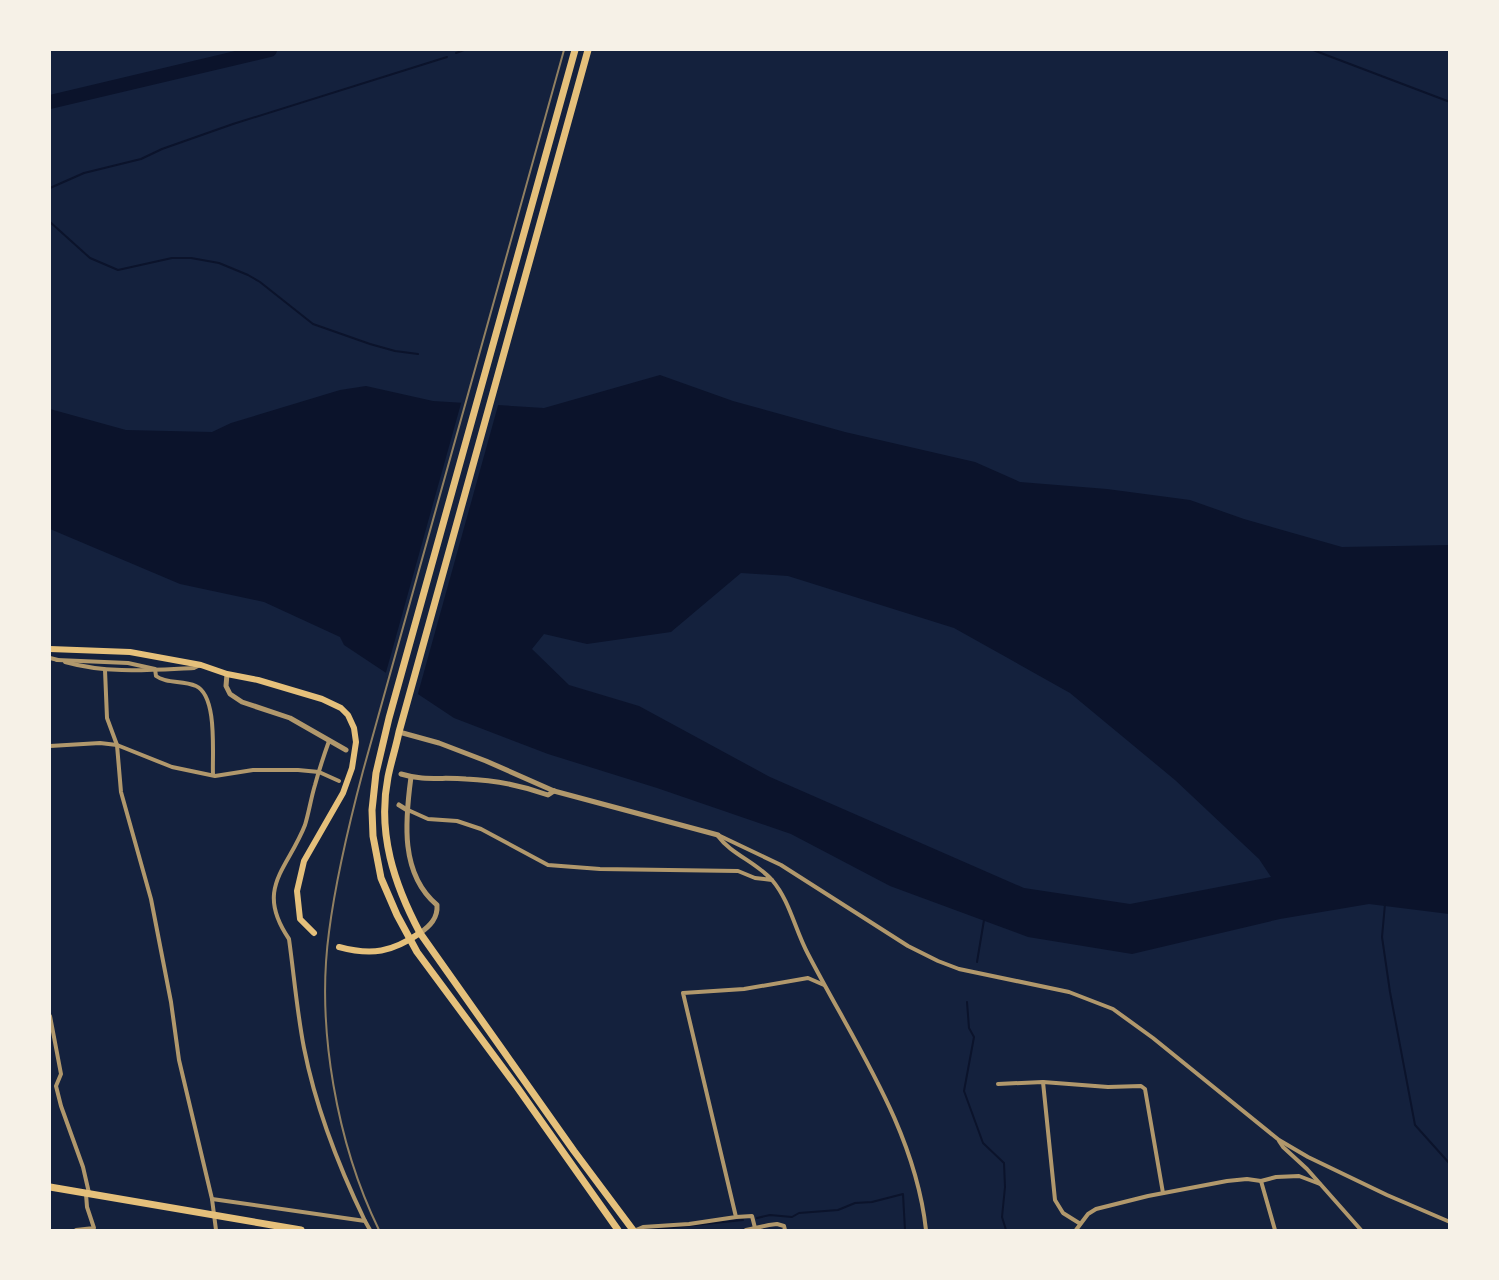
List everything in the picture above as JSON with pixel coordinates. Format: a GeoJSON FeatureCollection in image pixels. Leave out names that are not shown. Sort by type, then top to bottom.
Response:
{"type":"FeatureCollection","features":[{"type":"Feature","properties":{"kind":"highway"},"geometry":{"type":"LineString","coordinates":[[575,50],[389,718],[376,773],[372,810],[373,836],[381,878],[417,952],[517,1087],[618,1230]]}},
{"type":"Feature","properties":{"kind":"highway"},"geometry":{"type":"LineString","coordinates":[[588,50],[399,732],[388,779],[385,805],[391,868],[420,933],[508,1060],[635,1230]]}},
{"type":"Feature","properties":{"kind":"highway"},"geometry":{"type":"LineString","coordinates":[[50,1187],[301,1230]]}},
{"type":"Feature","properties":{"kind":"main road"},"geometry":{"type":"LineString","coordinates":[[50,649],[130,652],[201,665],[322,699],[341,708],[348,715],[354,728],[356,742],[352,768],[343,793],[304,861],[297,891],[300,919],[314,933]]}},
{"type":"Feature","properties":{"kind":"main road"},"geometry":{"type":"LineString","coordinates":[[339,947],[355,951],[378,952],[395,948],[420,933]]}},
{"type":"Feature","properties":{"kind":"street"},"geometry":{"type":"LineString","coordinates":[[50,658],[105,670],[194,668],[201,665]]}},
{"type":"Feature","properties":{"kind":"street"},"geometry":{"type":"LineString","coordinates":[[57,660],[128,663],[155,669]]}},
{"type":"Feature","properties":{"kind":"street"},"geometry":{"type":"LineString","coordinates":[[155,669],[159,679],[182,681],[199,687],[205,693],[212,726],[213,776]]}},
{"type":"Feature","properties":{"kind":"street"},"geometry":{"type":"LineString","coordinates":[[105,670],[106,718],[117,745],[121,792],[151,899],[171,1002],[179,1060],[212,1199],[216,1230]]}},
{"type":"Feature","properties":{"kind":"street"},"geometry":{"type":"LineString","coordinates":[[227,674],[226,686],[231,694],[248,704],[290,718],[346,750]]}},
{"type":"Feature","properties":{"kind":"street"},"geometry":{"type":"LineString","coordinates":[[399,732],[439,743],[554,791],[718,835],[782,865],[908,946],[938,961],[959,969],[1070,992],[1113,1009],[1153,1038],[1279,1140],[1387,1196],[1449,1222]]}},
{"type":"Feature","properties":{"kind":"street"},"geometry":{"type":"LineString","coordinates":[[329,741],[305,823],[283,864],[275,887],[274,906],[279,924],[289,939],[303,1046],[316,1097],[334,1153],[370,1230]]}},
{"type":"Feature","properties":{"kind":"street"},"geometry":{"type":"LineString","coordinates":[[50,746],[100,742],[117,745],[172,767],[213,776],[253,771],[319,772],[339,781]]}},
{"type":"Feature","properties":{"kind":"street"},"geometry":{"type":"LineString","coordinates":[[401,774],[429,780],[466,779],[531,789],[548,795],[554,791]]}},
{"type":"Feature","properties":{"kind":"street"},"geometry":{"type":"LineString","coordinates":[[411,777],[407,810],[408,854],[423,890],[437,905],[438,912],[432,923],[420,933]]}},
{"type":"Feature","properties":{"kind":"street"},"geometry":{"type":"LineString","coordinates":[[399,805],[428,819],[457,821],[481,829],[548,865],[600,869],[738,871],[755,878],[772,880]]}},
{"type":"Feature","properties":{"kind":"street"},"geometry":{"type":"LineString","coordinates":[[718,835],[724,844],[761,868],[781,890],[805,950],[892,1109],[920,1190],[926,1230]]}},
{"type":"Feature","properties":{"kind":"street"},"geometry":{"type":"LineString","coordinates":[[736,1217],[683,993],[744,989],[808,978],[824,985]]}},
{"type":"Feature","properties":{"kind":"street"},"geometry":{"type":"LineString","coordinates":[[50,1016],[61,1074],[56,1086],[83,1167],[87,1207],[94,1228],[76,1230]]}},
{"type":"Feature","properties":{"kind":"street"},"geometry":{"type":"LineString","coordinates":[[1043,1082],[1055,1200],[1063,1213],[1079,1223]]}},
{"type":"Feature","properties":{"kind":"street"},"geometry":{"type":"LineString","coordinates":[[998,1084],[1043,1082],[1108,1087],[1141,1086],[1145,1089],[1163,1193]]}},
{"type":"Feature","properties":{"kind":"street"},"geometry":{"type":"LineString","coordinates":[[1279,1140],[1360,1230]]}},
{"type":"Feature","properties":{"kind":"street"},"geometry":{"type":"LineString","coordinates":[[1076,1230],[1079,1223],[1096,1209],[1163,1193],[1227,1181],[1247,1179],[1261,1181],[1276,1177],[1299,1176],[1320,1184]]}},
{"type":"Feature","properties":{"kind":"street"},"geometry":{"type":"LineString","coordinates":[[1261,1181],[1275,1230]]}},
{"type":"Feature","properties":{"kind":"street"},"geometry":{"type":"LineString","coordinates":[[212,1199],[365,1221]]}},
{"type":"Feature","properties":{"kind":"street"},"geometry":{"type":"LineString","coordinates":[[635,1230],[643,1227],[689,1224],[752,1215],[755,1228]]}},
{"type":"Feature","properties":{"kind":"street"},"geometry":{"type":"LineString","coordinates":[[746,1230],[777,1224],[784,1226],[784,1230]]}},
{"type":"Feature","properties":{"kind":"water"},"geometry":{"type":"Polygon","coordinates":[[[660,375],[733,401],[845,432],[975,462],[1020,482],[1107,489],[1190,500],[1244,519],[1342,547],[1449,545],[1449,914],[1369,904],[1280,919],[1132,954],[1028,937],[890,886],[791,834],[548,754],[454,718],[344,645],[340,637],[264,602],[180,584],[50,529],[50,409],[126,430],[212,432],[231,423],[340,390],[366,386],[433,401],[544,408],[660,375]],[[741,573],[671,632],[587,644],[544,634],[532,649],[569,685],[639,706],[770,777],[1024,888],[1130,904],[1271,877],[1259,859],[1175,780],[1070,693],[954,628],[788,576],[741,573]]]}},
{"type":"Feature","properties":{"kind":"pier"},"geometry":{"type":"Polygon","coordinates":[[[462,400],[499,402],[417,697],[385,676],[462,400]]]}},
{"type":"Feature","properties":{"kind":"waterway"},"geometry":{"type":"LineString","coordinates":[[50,102],[270,50]]}},
{"type":"Feature","properties":{"kind":"waterway"},"geometry":{"type":"LineString","coordinates":[[456,53],[464,50]]}},
{"type":"Feature","properties":{"kind":"waterway"},"geometry":{"type":"LineString","coordinates":[[1313,50],[1450,102]]}},
{"type":"Feature","properties":{"kind":"waterway"},"geometry":{"type":"LineString","coordinates":[[50,188],[84,173],[141,159],[162,149],[233,124],[447,57]]}},
{"type":"Feature","properties":{"kind":"waterway"},"geometry":{"type":"LineString","coordinates":[[50,222],[90,258],[118,270],[172,258],[191,258],[219,263],[260,282],[313,324],[370,344],[418,354]]}},
{"type":"Feature","properties":{"kind":"waterway"},"geometry":{"type":"LineString","coordinates":[[1385,904],[1382,937],[1415,1125],[1450,1164]]}},
{"type":"Feature","properties":{"kind":"waterway"},"geometry":{"type":"LineString","coordinates":[[977,962],[984,920]]}},
{"type":"Feature","properties":{"kind":"waterway"},"geometry":{"type":"LineString","coordinates":[[967,1002],[969,1028],[974,1037],[964,1091],[983,1143],[1004,1163],[1005,1187],[1002,1217],[1006,1230]]}},
{"type":"Feature","properties":{"kind":"waterway"},"geometry":{"type":"LineString","coordinates":[[757,1218],[770,1215],[792,1217],[799,1213],[838,1210],[855,1203],[872,1202],[903,1194],[905,1230]]}},
{"type":"Feature","properties":{"kind":"waterway"},"geometry":{"type":"LineString","coordinates":[[646,1230],[743,1220]]}},
{"type":"Feature","properties":{"kind":"railway"},"geometry":{"type":"LineString","coordinates":[[379,1230],[352,1161],[333,1085],[325,1007],[332,911],[343,851],[363,771],[564,50]]}}]}
